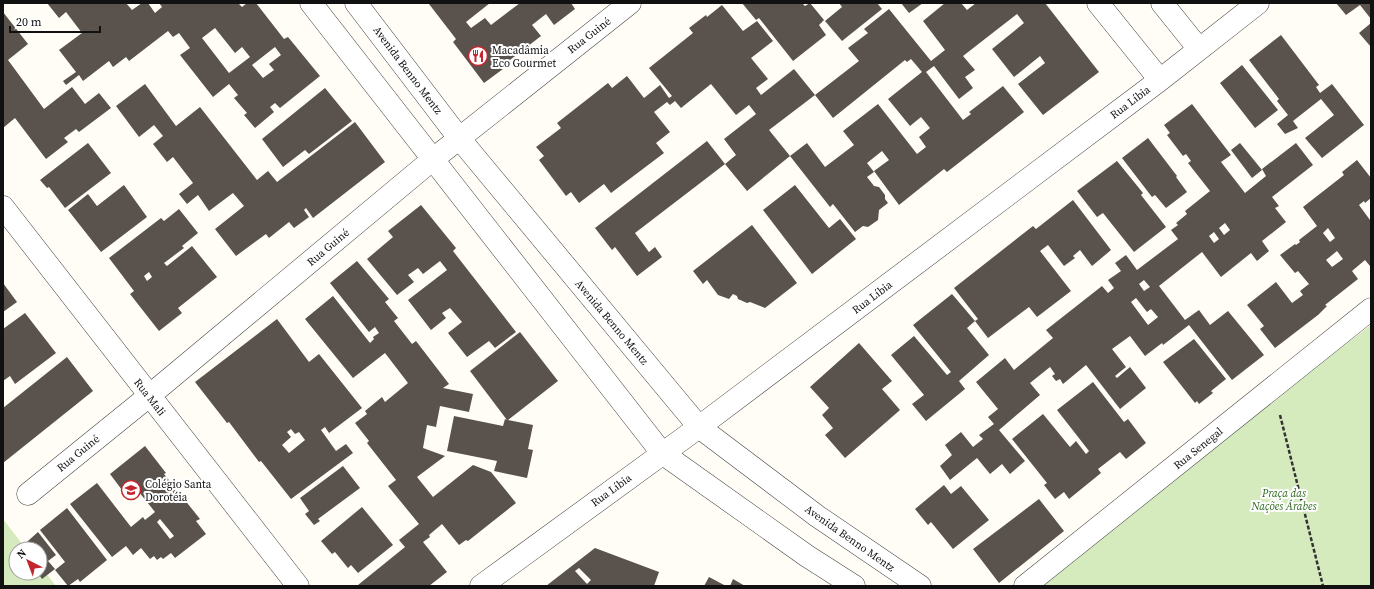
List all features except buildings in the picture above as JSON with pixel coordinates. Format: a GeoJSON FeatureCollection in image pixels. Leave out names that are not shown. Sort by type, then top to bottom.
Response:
{"type":"FeatureCollection","features":[{"type":"Feature","properties":{"kind":"street"},"geometry":{"type":"LineString","coordinates":[[310,3],[662,453],[807,556],[854,586]]}},
{"type":"Feature","properties":{"kind":"street","name":"Avenida Benno Mentz"},"geometry":{"type":"LineString","coordinates":[[356,3],[459,138],[699,427],[817,516],[920,586]]}},
{"type":"Feature","properties":{"kind":"street","name":"Rua Guiné"},"geometry":{"type":"LineString","coordinates":[[28,494],[149,396],[432,160],[630,3]]}},
{"type":"Feature","properties":{"kind":"street"},"geometry":{"type":"LineString","coordinates":[[1098,3],[1160,80]]}},
{"type":"Feature","properties":{"kind":"street"},"geometry":{"type":"LineString","coordinates":[[1162,3],[1199,49]]}},
{"type":"Feature","properties":{"kind":"street","name":"Rua Líbia"},"geometry":{"type":"LineString","coordinates":[[481,586],[699,427],[1160,80],[1258,3]]}},
{"type":"Feature","properties":{"kind":"street","name":"Rua Mali"},"geometry":{"type":"LineString","coordinates":[[3,207],[298,586]]}},
{"type":"Feature","properties":{"kind":"street","name":"Rua Senegal"},"geometry":{"type":"LineString","coordinates":[[1026,586],[1371,310]]}},
{"type":"Feature","properties":{"kind":"street"},"geometry":{"type":"LineString","coordinates":[[1026,586],[1371,325]]}},
{"type":"Feature","properties":{"kind":"path"},"geometry":{"type":"LineString","coordinates":[[1280,412],[1323,586]]}},
{"type":"Feature","properties":{"kind":"green space","name":"Praça das Nações Árabes"},"geometry":{"type":"Polygon","coordinates":[[[1371,325],[1371,586],[1026,586],[1371,325]]]}},
{"type":"Feature","properties":{"kind":"green space"},"geometry":{"type":"Polygon","coordinates":[[[3,519],[20,541],[8,541],[8,581],[48,581],[48,576],[56,586],[3,586],[3,519]]]}},
{"type":"Feature","properties":{"kind":"place","name":"Macadâmia Eco Gourmet"},"geometry":{"type":"Point","coordinates":[478,56]}},
{"type":"Feature","properties":{"kind":"place","name":"Colégio Santa Dorotéia"},"geometry":{"type":"Point","coordinates":[131,490]}}]}
